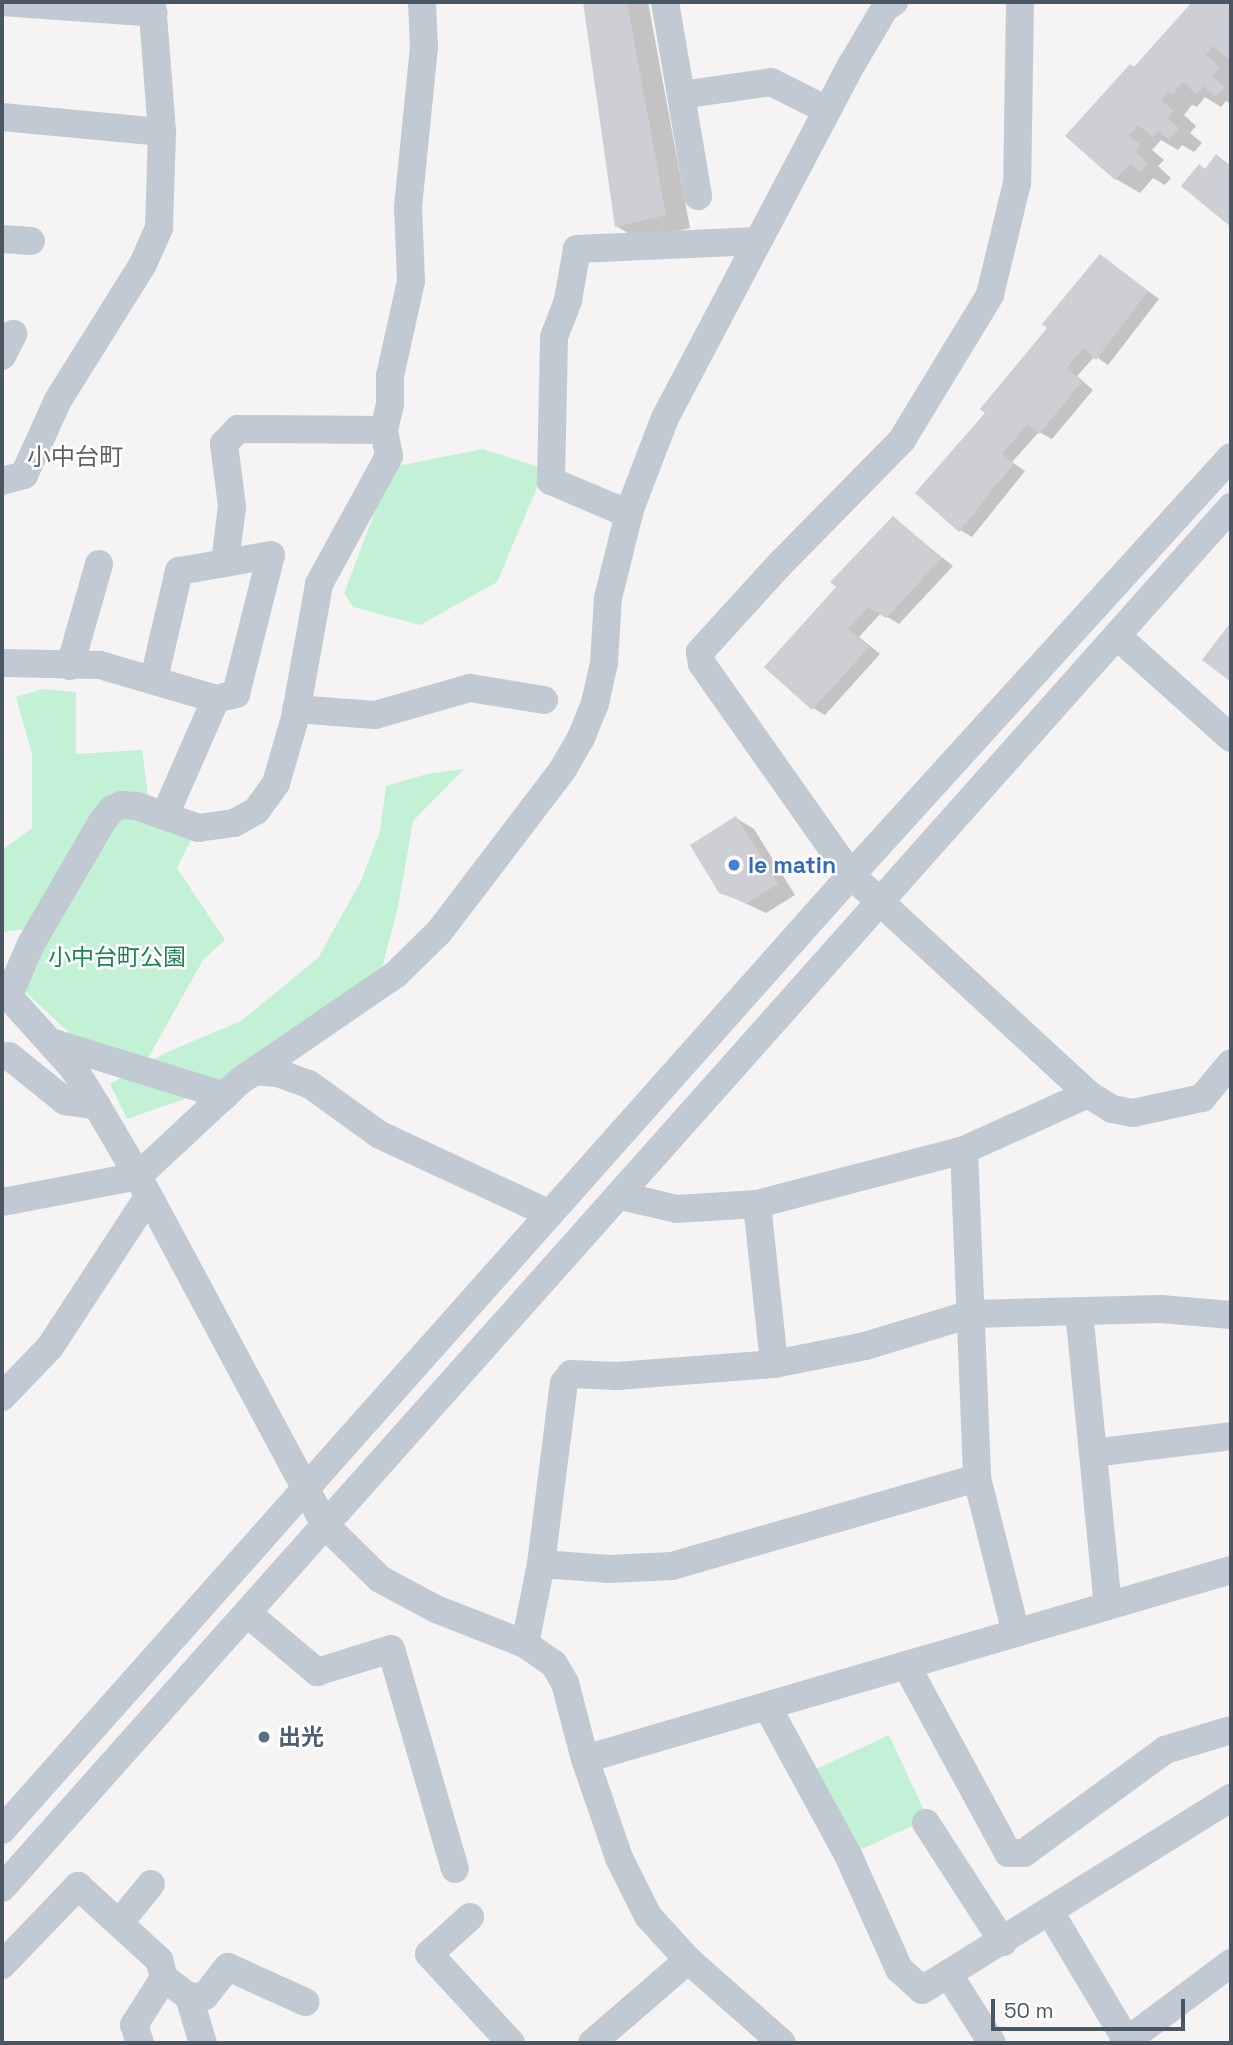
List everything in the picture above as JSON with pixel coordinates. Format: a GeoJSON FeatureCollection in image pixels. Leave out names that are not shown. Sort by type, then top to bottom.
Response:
{"type":"FeatureCollection","features":[{"type":"Feature","properties":{"kind":"street"},"geometry":{"type":"LineString","coordinates":[[2,2],[153,7],[162,132],[159,228],[144,264],[58,400],[24,475],[2,481]]}},
{"type":"Feature","properties":{"kind":"street"},"geometry":{"type":"LineString","coordinates":[[422,2],[424,48],[408,207],[411,281],[390,376],[390,404],[384,430],[388,456],[319,584],[296,709],[276,783],[256,811],[234,823],[198,828],[137,806],[122,805],[112,809],[5,992],[51,1042],[97,1106],[325,1525],[380,1579],[436,1609],[525,1644],[554,1664],[565,1683],[585,1759],[619,1858],[648,1916],[688,1960],[782,2043]]}},
{"type":"Feature","properties":{"kind":"street"},"geometry":{"type":"LineString","coordinates":[[665,2],[698,196]]}},
{"type":"Feature","properties":{"kind":"street"},"geometry":{"type":"LineString","coordinates":[[1020,2],[1017,183],[990,295],[902,440],[780,564],[700,652],[702,664],[851,875],[1088,1094],[1112,1109],[1133,1113],[1202,1098],[1231,1098]]}},
{"type":"Feature","properties":{"kind":"street"},"geometry":{"type":"LineString","coordinates":[[2,1397],[50,1347],[143,1187],[225,1096],[254,1071],[396,974],[439,932],[564,769],[581,738],[595,703],[604,663],[608,598],[629,514],[665,418],[827,110],[886,4]]}},
{"type":"Feature","properties":{"kind":"street"},"geometry":{"type":"LineString","coordinates":[[681,95],[771,82],[827,110]]}},
{"type":"Feature","properties":{"kind":"street"},"geometry":{"type":"LineString","coordinates":[[2,117],[162,132]]}},
{"type":"Feature","properties":{"kind":"street"},"geometry":{"type":"LineString","coordinates":[[2,239],[31,241]]}},
{"type":"Feature","properties":{"kind":"street"},"geometry":{"type":"LineString","coordinates":[[629,514],[551,481],[554,337],[568,300],[577,249],[758,241]]}},
{"type":"Feature","properties":{"kind":"street"},"geometry":{"type":"LineString","coordinates":[[225,563],[232,506],[224,444],[238,429],[384,430]]}},
{"type":"Feature","properties":{"kind":"street"},"geometry":{"type":"LineString","coordinates":[[2,1830],[851,875],[1231,457]]}},
{"type":"Feature","properties":{"kind":"street"},"geometry":{"type":"LineString","coordinates":[[2,1888],[621,1196],[1231,507]]}},
{"type":"Feature","properties":{"kind":"street"},"geometry":{"type":"LineString","coordinates":[[2,663],[100,665],[216,699],[236,694],[271,555],[179,571],[154,679]]}},
{"type":"Feature","properties":{"kind":"street"},"geometry":{"type":"LineString","coordinates":[[70,666],[99,564]]}},
{"type":"Feature","properties":{"kind":"street"},"geometry":{"type":"LineString","coordinates":[[1118,636],[1231,738]]}},
{"type":"Feature","properties":{"kind":"street"},"geometry":{"type":"LineString","coordinates":[[296,709],[375,715],[470,688],[544,700]]}},
{"type":"Feature","properties":{"kind":"street"},"geometry":{"type":"LineString","coordinates":[[165,815],[216,699]]}},
{"type":"Feature","properties":{"kind":"street"},"geometry":{"type":"LineString","coordinates":[[51,1042],[225,1096]]}},
{"type":"Feature","properties":{"kind":"street"},"geometry":{"type":"LineString","coordinates":[[9,1056],[65,1101],[97,1106]]}},
{"type":"Feature","properties":{"kind":"street"},"geometry":{"type":"LineString","coordinates":[[1202,1098],[1231,1063]]}},
{"type":"Feature","properties":{"kind":"street"},"geometry":{"type":"LineString","coordinates":[[254,1071],[278,1073],[310,1084],[380,1135],[550,1214]]}},
{"type":"Feature","properties":{"kind":"street"},"geometry":{"type":"LineString","coordinates":[[621,1196],[677,1209],[757,1204],[964,1150],[1088,1094]]}},
{"type":"Feature","properties":{"kind":"street"},"geometry":{"type":"LineString","coordinates":[[964,1150],[977,1478],[1016,1633]]}},
{"type":"Feature","properties":{"kind":"street"},"geometry":{"type":"LineString","coordinates":[[2,1202],[143,1187]]}},
{"type":"Feature","properties":{"kind":"street"},"geometry":{"type":"LineString","coordinates":[[757,1204],[774,1364]]}},
{"type":"Feature","properties":{"kind":"street"},"geometry":{"type":"LineString","coordinates":[[525,1644],[541,1563],[564,1383],[571,1374],[617,1376],[774,1364],[864,1346],[971,1314],[1161,1309],[1231,1315]]}},
{"type":"Feature","properties":{"kind":"street"},"geometry":{"type":"LineString","coordinates":[[1079,1311],[1108,1606]]}},
{"type":"Feature","properties":{"kind":"street"},"geometry":{"type":"LineString","coordinates":[[1093,1453],[1231,1436]]}},
{"type":"Feature","properties":{"kind":"street"},"geometry":{"type":"LineString","coordinates":[[541,1563],[610,1569],[672,1566],[977,1478]]}},
{"type":"Feature","properties":{"kind":"street"},"geometry":{"type":"LineString","coordinates":[[585,1759],[1231,1570]]}},
{"type":"Feature","properties":{"kind":"street"},"geometry":{"type":"LineString","coordinates":[[247,1613],[317,1672],[391,1649],[455,1869]]}},
{"type":"Feature","properties":{"kind":"street"},"geometry":{"type":"LineString","coordinates":[[906,1665],[1008,1853],[1024,1853],[1165,1750],[1231,1730]]}},
{"type":"Feature","properties":{"kind":"street"},"geometry":{"type":"LineString","coordinates":[[767,1706],[849,1857],[899,1969],[922,1990],[1231,1798]]}},
{"type":"Feature","properties":{"kind":"street"},"geometry":{"type":"LineString","coordinates":[[926,1823],[1003,1942]]}},
{"type":"Feature","properties":{"kind":"street"},"geometry":{"type":"LineString","coordinates":[[120,1922],[151,1884]]}},
{"type":"Feature","properties":{"kind":"street"},"geometry":{"type":"LineString","coordinates":[[2,1965],[78,1886],[159,1960],[164,1978],[189,1997],[203,2043]]}},
{"type":"Feature","properties":{"kind":"street"},"geometry":{"type":"LineString","coordinates":[[1050,1912],[1126,2042],[1231,1963]]}},
{"type":"Feature","properties":{"kind":"street"},"geometry":{"type":"LineString","coordinates":[[470,1917],[429,1954],[512,2043]]}},
{"type":"Feature","properties":{"kind":"street"},"geometry":{"type":"LineString","coordinates":[[592,2043],[688,1960]]}},
{"type":"Feature","properties":{"kind":"street"},"geometry":{"type":"LineString","coordinates":[[189,1997],[205,1996],[228,1966],[305,2002]]}},
{"type":"Feature","properties":{"kind":"street"},"geometry":{"type":"LineString","coordinates":[[949,1975],[992,2043]]}},
{"type":"Feature","properties":{"kind":"street"},"geometry":{"type":"LineString","coordinates":[[140,2043],[134,2025],[164,1978]]}},
{"type":"Feature","properties":{"kind":"green space"},"geometry":{"type":"Polygon","coordinates":[[[483,449],[545,469],[497,582],[420,625],[353,607],[344,593],[392,467],[483,449]]]}},
{"type":"Feature","properties":{"kind":"green space","name":"小中台町公園"},"geometry":{"type":"Polygon","coordinates":[[[42,689],[76,692],[76,754],[142,750],[151,817],[192,838],[177,868],[225,940],[203,960],[147,1060],[77,1040],[20,987],[34,928],[2,932],[2,850],[32,828],[32,754],[16,697],[42,689]]]}},
{"type":"Feature","properties":{"kind":"green space"},"geometry":{"type":"Polygon","coordinates":[[[464,769],[413,821],[398,907],[382,968],[219,1087],[127,1119],[110,1084],[165,1053],[241,1021],[318,958],[361,881],[380,831],[386,786],[427,774],[464,769]]]}},
{"type":"Feature","properties":{"kind":"green space"},"geometry":{"type":"Polygon","coordinates":[[[889,1735],[928,1818],[851,1854],[812,1771],[889,1735]]]}},
{"type":"Feature","properties":{"kind":"building"},"geometry":{"type":"Polygon","coordinates":[[[583,2],[627,2],[666,215],[615,227],[583,2]]]}},
{"type":"Feature","properties":{"kind":"building"},"geometry":{"type":"Polygon","coordinates":[[[1192,2],[1231,2],[1231,55],[1228,59],[1213,46],[1206,55],[1220,67],[1212,76],[1225,87],[1215,97],[1203,86],[1196,94],[1183,82],[1172,95],[1168,92],[1161,100],[1174,111],[1167,118],[1179,128],[1169,140],[1159,131],[1153,137],[1138,125],[1129,135],[1141,145],[1135,152],[1148,163],[1140,172],[1130,164],[1115,180],[1065,136],[1130,64],[1134,67],[1192,2]]]}},
{"type":"Feature","properties":{"kind":"building"},"geometry":{"type":"Polygon","coordinates":[[[1216,154],[1231,166],[1231,227],[1181,186],[1199,164],[1205,169],[1216,154]]]}},
{"type":"Feature","properties":{"kind":"building"},"geometry":{"type":"Polygon","coordinates":[[[1100,254],[1148,291],[1096,360],[1084,348],[1067,368],[1082,382],[1039,434],[1028,424],[1002,454],[1014,463],[959,532],[915,493],[985,413],[980,409],[1047,328],[1042,324],[1100,254]]]}},
{"type":"Feature","properties":{"kind":"building"},"geometry":{"type":"Polygon","coordinates":[[[893,516],[942,558],[886,618],[868,607],[848,629],[869,647],[812,710],[764,667],[836,587],[830,582],[893,516]]]}},
{"type":"Feature","properties":{"kind":"building"},"geometry":{"type":"Polygon","coordinates":[[[1231,622],[1231,682],[1202,660],[1231,622]]]}},
{"type":"Feature","properties":{"kind":"building","name":"le matin"},"geometry":{"type":"Polygon","coordinates":[[[736,816],[778,884],[747,903],[719,893],[690,845],[736,816]]]}},
{"type":"Feature","properties":{"kind":"place","name":"le matin"},"geometry":{"type":"Point","coordinates":[734,865]}},
{"type":"Feature","properties":{"kind":"place","name":"出光"},"geometry":{"type":"Point","coordinates":[264,1737]}},
{"type":"Feature","properties":{"kind":"district","name":"小中台町"},"geometry":{"type":"Point","coordinates":[75,457]}}]}
